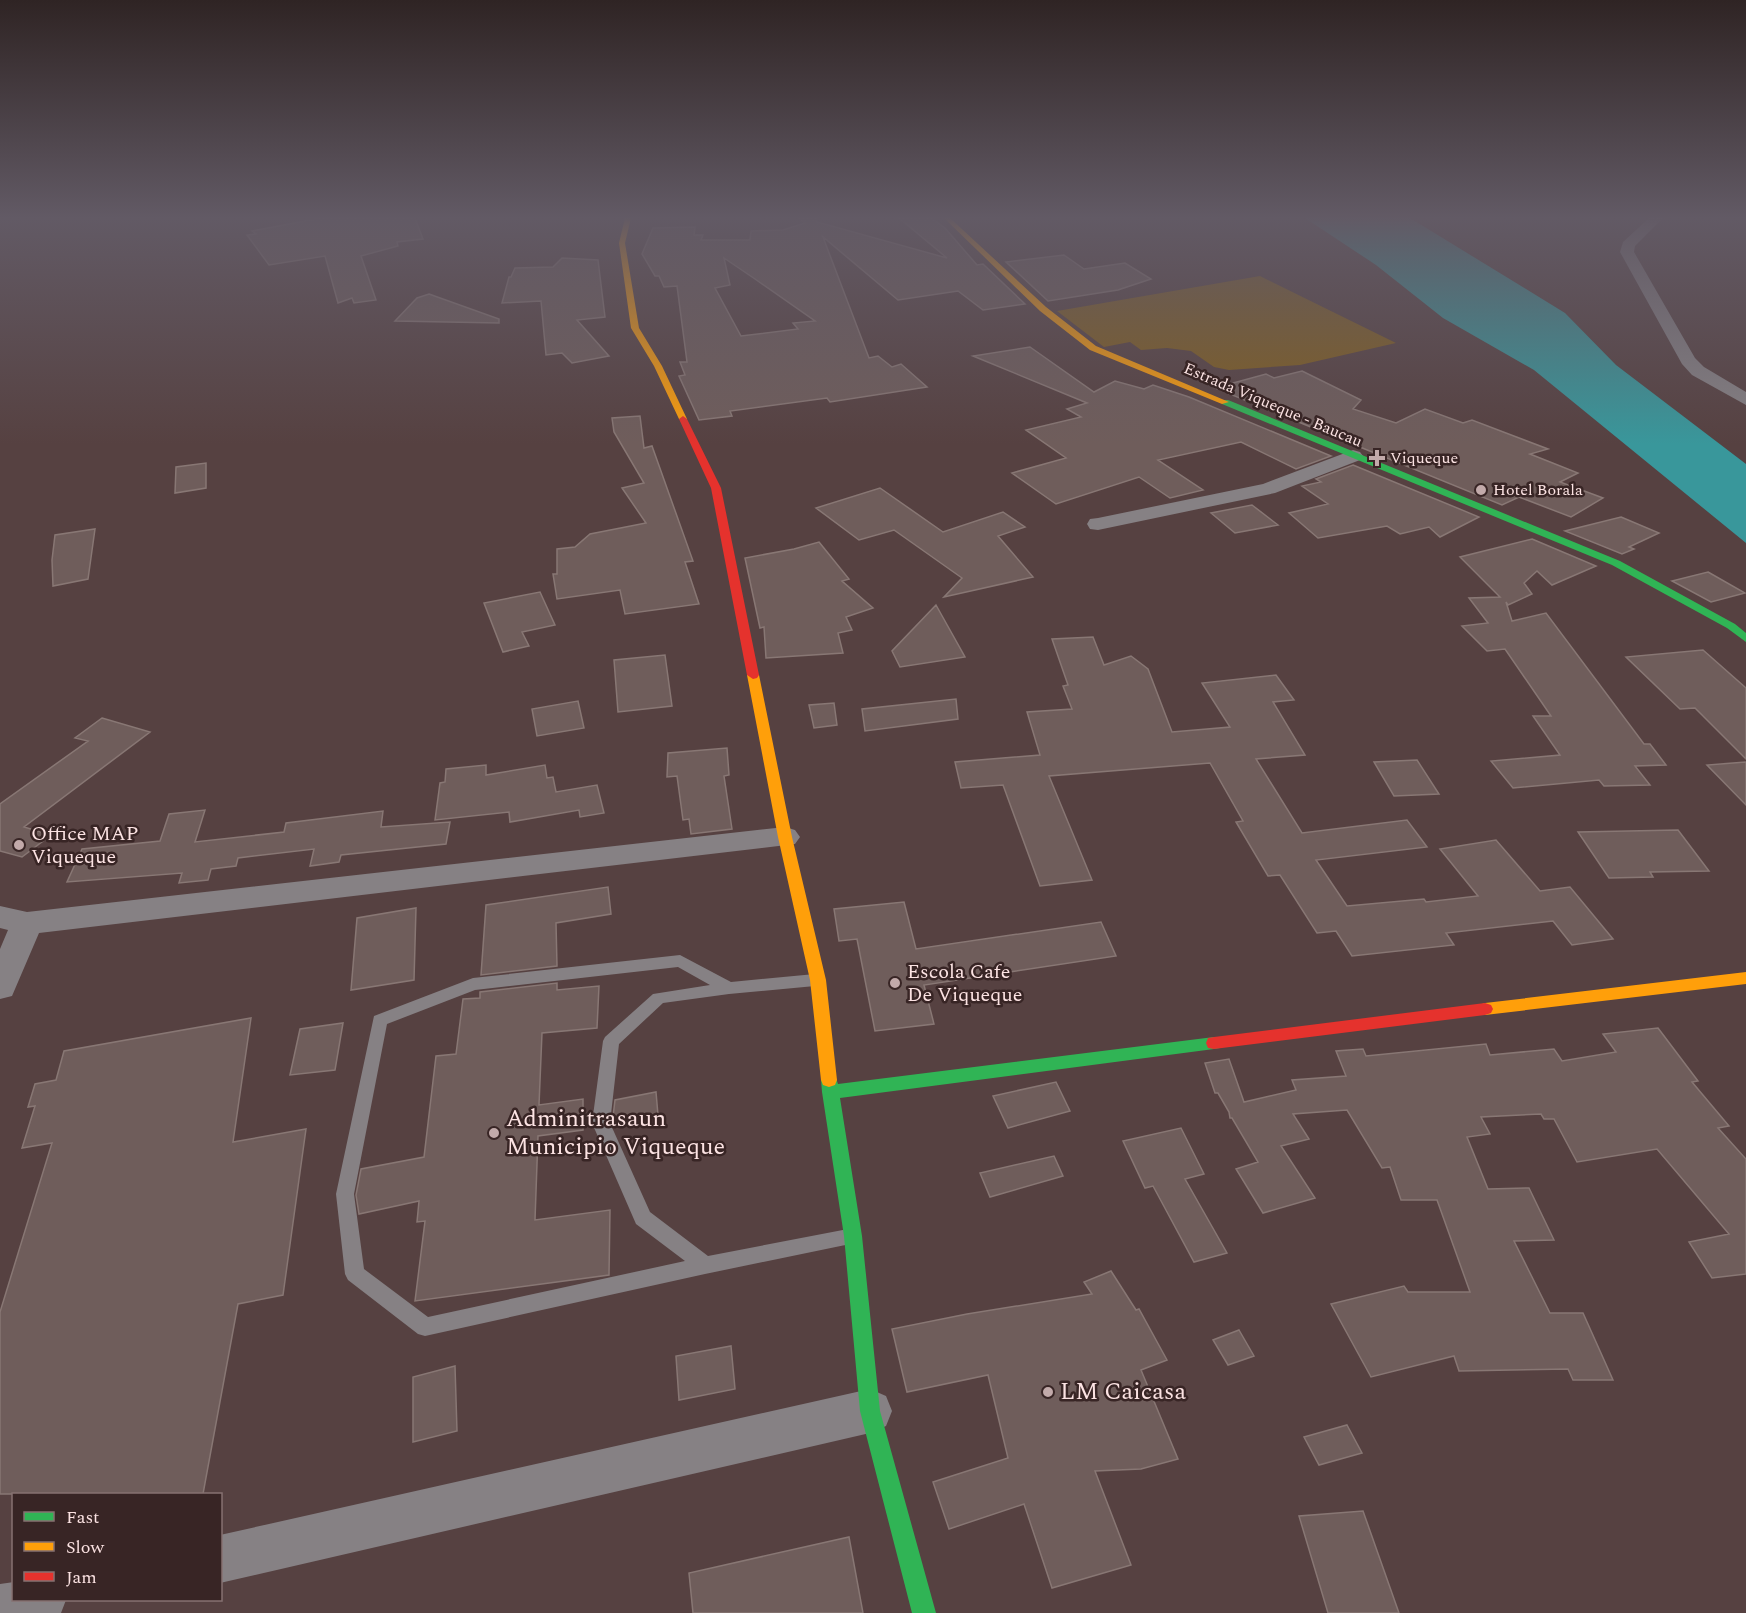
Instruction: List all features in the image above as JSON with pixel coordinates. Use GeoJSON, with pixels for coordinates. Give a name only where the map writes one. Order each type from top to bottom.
{"type":"FeatureCollection","features":[{"type":"Feature","properties":{"kind":"street"},"geometry":{"type":"LineString","coordinates":[[630,293],[635,328],[658,366],[716,488],[785,837],[818,980],[830,1092],[853,1236],[870,1411],[924,1613]]}},
{"type":"Feature","properties":{"kind":"street","name":"Estrada Viqueque - Baucau"},"geometry":{"type":"LineString","coordinates":[[1026,293],[1093,348],[1616,563],[1731,626],[1746,639]]}},
{"type":"Feature","properties":{"kind":"street"},"geometry":{"type":"LineString","coordinates":[[1650,293],[1688,360],[1698,372],[1746,400]]}},
{"type":"Feature","properties":{"kind":"street"},"geometry":{"type":"LineString","coordinates":[[1098,524],[1268,489],[1353,456]]}},
{"type":"Feature","properties":{"kind":"street"},"geometry":{"type":"LineString","coordinates":[[0,987],[13,920],[785,837]]}},
{"type":"Feature","properties":{"kind":"street"},"geometry":{"type":"LineString","coordinates":[[830,1092],[1707,981],[1746,978]]}},
{"type":"Feature","properties":{"kind":"street"},"geometry":{"type":"LineString","coordinates":[[222,1559],[870,1411]]}},
{"type":"Feature","properties":{"kind":"street"},"geometry":{"type":"LineString","coordinates":[[0,1609],[34,1601]]}},
{"type":"Feature","properties":{"kind":"lane"},"geometry":{"type":"LineString","coordinates":[[729,988],[680,961],[473,984],[380,1020],[345,1194],[355,1274],[425,1327],[705,1265],[853,1236]]}},
{"type":"Feature","properties":{"kind":"lane"},"geometry":{"type":"LineString","coordinates":[[705,1265],[643,1218],[600,1124],[610,1041],[659,998],[729,988],[818,980]]}},
{"type":"Feature","properties":{"kind":"shaded area"},"geometry":{"type":"Polygon","coordinates":[[[1160,293],[1295,293],[1396,343],[1300,365],[1229,370],[1214,367],[1191,351],[1167,348],[1141,350],[1130,342],[1104,347],[1057,311],[1160,293]]]}},
{"type":"Feature","properties":{"kind":"water"},"geometry":{"type":"Polygon","coordinates":[[[1412,293],[1533,293],[1565,313],[1616,365],[1746,464],[1746,543],[1534,370],[1443,318],[1412,293]]]}},
{"type":"Feature","properties":{"kind":"building"},"geometry":{"type":"Polygon","coordinates":[[[335,293],[374,293],[376,300],[354,303],[352,298],[338,303],[335,293]]]}},
{"type":"Feature","properties":{"kind":"building"},"geometry":{"type":"Polygon","coordinates":[[[505,293],[602,293],[605,317],[577,320],[609,356],[572,363],[562,353],[546,355],[541,301],[502,303],[505,293]]]}},
{"type":"Feature","properties":{"kind":"building"},"geometry":{"type":"Polygon","coordinates":[[[678,293],[718,293],[741,336],[798,329],[793,323],[815,321],[775,293],[844,293],[869,358],[878,356],[892,367],[901,364],[927,387],[830,402],[827,398],[730,411],[732,416],[699,420],[679,376],[685,375],[680,362],[687,362],[678,293]]]}},
{"type":"Feature","properties":{"kind":"building"},"geometry":{"type":"Polygon","coordinates":[[[890,293],[943,293],[898,300],[890,293]]]}},
{"type":"Feature","properties":{"kind":"building"},"geometry":{"type":"Polygon","coordinates":[[[961,293],[1014,293],[1025,304],[983,310],[961,293]]]}},
{"type":"Feature","properties":{"kind":"building"},"geometry":{"type":"Polygon","coordinates":[[[1040,293],[1097,293],[1048,301],[1040,293]]]}},
{"type":"Feature","properties":{"kind":"building"},"geometry":{"type":"Polygon","coordinates":[[[429,294],[499,319],[499,323],[395,321],[417,298],[429,294]]]}},
{"type":"Feature","properties":{"kind":"building"},"geometry":{"type":"Polygon","coordinates":[[[1030,347],[1094,392],[1115,381],[1144,389],[1153,385],[1189,397],[1331,456],[1296,469],[1241,442],[1158,460],[1203,490],[1170,498],[1139,477],[1056,504],[1012,473],[1066,458],[1026,430],[1081,417],[1067,409],[1087,403],[973,356],[1030,347]]]}},
{"type":"Feature","properties":{"kind":"building"},"geometry":{"type":"Polygon","coordinates":[[[1302,371],[1361,400],[1353,409],[1396,423],[1425,409],[1463,423],[1472,420],[1548,449],[1530,454],[1578,473],[1560,482],[1603,498],[1571,517],[1519,497],[1502,505],[1215,388],[1266,374],[1274,378],[1302,371]]]}},
{"type":"Feature","properties":{"kind":"building"},"geometry":{"type":"Polygon","coordinates":[[[640,416],[644,448],[652,446],[693,561],[685,562],[699,604],[625,614],[620,590],[557,599],[553,574],[557,574],[557,549],[575,547],[590,534],[646,523],[622,488],[644,483],[614,432],[612,418],[640,416]]]}},
{"type":"Feature","properties":{"kind":"building"},"geometry":{"type":"Polygon","coordinates":[[[206,463],[206,488],[175,493],[176,467],[206,463]]]}},
{"type":"Feature","properties":{"kind":"building"},"geometry":{"type":"Polygon","coordinates":[[[1353,465],[1479,517],[1440,537],[1429,527],[1400,534],[1387,526],[1318,538],[1289,513],[1328,504],[1302,486],[1321,482],[1316,479],[1353,465]]]}},
{"type":"Feature","properties":{"kind":"building"},"geometry":{"type":"Polygon","coordinates":[[[880,488],[943,532],[1003,512],[1025,527],[998,536],[1033,577],[944,597],[962,578],[894,530],[859,540],[816,508],[880,488]]]}},
{"type":"Feature","properties":{"kind":"building"},"geometry":{"type":"Polygon","coordinates":[[[1252,505],[1278,525],[1235,533],[1211,513],[1252,505]]]}},
{"type":"Feature","properties":{"kind":"building"},"geometry":{"type":"Polygon","coordinates":[[[1621,517],[1659,533],[1629,547],[1634,549],[1622,554],[1565,531],[1621,517]]]}},
{"type":"Feature","properties":{"kind":"building"},"geometry":{"type":"Polygon","coordinates":[[[95,529],[88,579],[53,586],[52,560],[55,535],[95,529]]]}},
{"type":"Feature","properties":{"kind":"building"},"geometry":{"type":"Polygon","coordinates":[[[1532,539],[1596,566],[1552,585],[1537,571],[1524,583],[1532,594],[1508,605],[1506,602],[1512,621],[1546,613],[1644,744],[1650,744],[1666,765],[1635,766],[1650,785],[1604,786],[1599,780],[1513,788],[1491,761],[1560,755],[1533,716],[1551,716],[1505,649],[1487,651],[1462,626],[1488,623],[1469,598],[1500,597],[1460,557],[1532,539]]]}},
{"type":"Feature","properties":{"kind":"building"},"geometry":{"type":"Polygon","coordinates":[[[819,542],[849,579],[842,581],[873,608],[846,617],[852,630],[838,633],[843,653],[766,658],[764,627],[760,628],[745,558],[819,542]]]}},
{"type":"Feature","properties":{"kind":"building"},"geometry":{"type":"Polygon","coordinates":[[[1708,572],[1745,593],[1711,602],[1672,581],[1708,572]]]}},
{"type":"Feature","properties":{"kind":"building"},"geometry":{"type":"Polygon","coordinates":[[[540,592],[555,625],[522,632],[529,646],[503,652],[484,603],[540,592]]]}},
{"type":"Feature","properties":{"kind":"building"},"geometry":{"type":"Polygon","coordinates":[[[936,605],[965,657],[900,667],[892,651],[936,605]]]}},
{"type":"Feature","properties":{"kind":"building"},"geometry":{"type":"Polygon","coordinates":[[[1093,637],[1104,665],[1131,656],[1148,669],[1172,732],[1230,727],[1202,683],[1276,675],[1294,700],[1273,702],[1305,755],[1256,759],[1302,833],[1407,820],[1427,847],[1316,860],[1347,906],[1424,899],[1426,902],[1478,896],[1440,849],[1496,840],[1540,891],[1570,887],[1613,939],[1572,945],[1553,921],[1446,933],[1454,945],[1352,956],[1336,931],[1317,933],[1280,875],[1268,876],[1236,822],[1243,821],[1210,763],[1049,776],[1092,880],[1040,886],[1003,785],[961,788],[955,762],[1040,755],[1027,712],[1072,709],[1063,686],[1068,685],[1052,639],[1093,637]]]}},
{"type":"Feature","properties":{"kind":"building"},"geometry":{"type":"Polygon","coordinates":[[[1703,650],[1746,688],[1746,759],[1695,708],[1680,709],[1626,657],[1703,650]]]}},
{"type":"Feature","properties":{"kind":"building"},"geometry":{"type":"Polygon","coordinates":[[[665,655],[672,706],[618,712],[614,660],[665,655]]]}},
{"type":"Feature","properties":{"kind":"building"},"geometry":{"type":"Polygon","coordinates":[[[956,699],[958,719],[865,731],[862,709],[956,699]]]}},
{"type":"Feature","properties":{"kind":"building"},"geometry":{"type":"Polygon","coordinates":[[[578,701],[584,728],[537,736],[532,709],[578,701]]]}},
{"type":"Feature","properties":{"kind":"building"},"geometry":{"type":"Polygon","coordinates":[[[834,703],[837,725],[814,728],[809,705],[834,703]]]}},
{"type":"Feature","properties":{"kind":"building"},"geometry":{"type":"Polygon","coordinates":[[[102,718],[150,732],[24,827],[51,835],[22,857],[0,851],[0,804],[88,741],[75,738],[102,718]]]}},
{"type":"Feature","properties":{"kind":"building"},"geometry":{"type":"Polygon","coordinates":[[[727,748],[729,775],[724,776],[732,829],[691,834],[689,819],[683,820],[677,776],[667,777],[668,753],[727,748]]]}},
{"type":"Feature","properties":{"kind":"building"},"geometry":{"type":"Polygon","coordinates":[[[1417,760],[1439,794],[1394,796],[1374,762],[1417,760]]]}},
{"type":"Feature","properties":{"kind":"building"},"geometry":{"type":"Polygon","coordinates":[[[1746,762],[1746,805],[1707,765],[1746,762]]]}},
{"type":"Feature","properties":{"kind":"building"},"geometry":{"type":"Polygon","coordinates":[[[486,765],[486,775],[545,765],[547,778],[553,777],[556,792],[597,785],[604,813],[580,817],[579,810],[510,822],[509,812],[435,820],[440,783],[445,782],[446,769],[486,765]]]}},
{"type":"Feature","properties":{"kind":"building"},"geometry":{"type":"Polygon","coordinates":[[[205,810],[195,842],[284,832],[286,823],[383,811],[381,827],[450,822],[446,844],[341,855],[339,862],[310,866],[314,849],[238,858],[236,866],[211,869],[208,880],[179,883],[182,873],[67,882],[82,849],[160,841],[169,814],[205,810]]]}},
{"type":"Feature","properties":{"kind":"building"},"geometry":{"type":"Polygon","coordinates":[[[1678,830],[1709,871],[1650,872],[1653,877],[1609,878],[1578,832],[1678,830]]]}},
{"type":"Feature","properties":{"kind":"building"},"geometry":{"type":"Polygon","coordinates":[[[608,887],[611,914],[556,923],[557,966],[481,975],[486,905],[608,887]]]}},
{"type":"Feature","properties":{"kind":"building"},"geometry":{"type":"Polygon","coordinates":[[[904,902],[916,949],[1101,922],[1116,956],[924,985],[934,1024],[875,1031],[857,939],[839,941],[834,909],[904,902]]]}},
{"type":"Feature","properties":{"kind":"building"},"geometry":{"type":"Polygon","coordinates":[[[416,908],[414,980],[351,990],[357,918],[416,908]]]}},
{"type":"Feature","properties":{"kind":"building"},"geometry":{"type":"Polygon","coordinates":[[[557,983],[557,990],[599,986],[597,1028],[542,1033],[539,1105],[583,1099],[583,1130],[538,1136],[535,1220],[610,1210],[609,1275],[415,1301],[425,1221],[417,1222],[419,1201],[359,1214],[356,1195],[361,1169],[424,1157],[436,1056],[456,1054],[463,999],[480,998],[480,992],[557,983]]]}},
{"type":"Feature","properties":{"kind":"building"},"geometry":{"type":"Polygon","coordinates":[[[251,1018],[233,1142],[306,1129],[283,1295],[238,1304],[203,1493],[0,1494],[0,1312],[52,1143],[22,1148],[35,1106],[28,1107],[35,1084],[56,1080],[64,1051],[251,1018]]]}},
{"type":"Feature","properties":{"kind":"building"},"geometry":{"type":"Polygon","coordinates":[[[343,1023],[335,1070],[290,1075],[300,1029],[343,1023]]]}},
{"type":"Feature","properties":{"kind":"building"},"geometry":{"type":"Polygon","coordinates":[[[1658,1028],[1698,1081],[1692,1082],[1729,1126],[1718,1128],[1746,1159],[1746,1274],[1712,1278],[1689,1242],[1729,1234],[1657,1149],[1577,1162],[1554,1119],[1544,1119],[1541,1114],[1481,1117],[1490,1134],[1467,1137],[1488,1189],[1529,1188],[1554,1240],[1514,1241],[1550,1313],[1583,1313],[1613,1380],[1573,1380],[1568,1369],[1459,1371],[1454,1356],[1371,1377],[1331,1304],[1404,1286],[1408,1292],[1470,1292],[1437,1200],[1401,1200],[1390,1167],[1382,1168],[1347,1110],[1293,1114],[1309,1139],[1281,1146],[1315,1198],[1263,1213],[1236,1169],[1258,1162],[1230,1118],[1218,1093],[1215,1093],[1205,1063],[1229,1059],[1244,1102],[1296,1090],[1292,1080],[1346,1076],[1336,1051],[1363,1049],[1366,1056],[1486,1044],[1490,1055],[1554,1049],[1562,1061],[1616,1052],[1603,1034],[1658,1028]]]}},
{"type":"Feature","properties":{"kind":"building"},"geometry":{"type":"Polygon","coordinates":[[[1056,1082],[1070,1111],[1008,1128],[993,1096],[1056,1082]]]}},
{"type":"Feature","properties":{"kind":"building"},"geometry":{"type":"Polygon","coordinates":[[[656,1092],[658,1115],[613,1117],[615,1100],[656,1092]]]}},
{"type":"Feature","properties":{"kind":"building"},"geometry":{"type":"Polygon","coordinates":[[[1181,1128],[1204,1174],[1185,1179],[1227,1253],[1194,1262],[1153,1186],[1145,1188],[1123,1141],[1181,1128]]]}},
{"type":"Feature","properties":{"kind":"building"},"geometry":{"type":"Polygon","coordinates":[[[1054,1156],[1063,1176],[990,1197],[980,1173],[1054,1156]]]}},
{"type":"Feature","properties":{"kind":"building"},"geometry":{"type":"Polygon","coordinates":[[[1111,1271],[1136,1310],[1139,1309],[1167,1360],[1141,1370],[1178,1459],[1141,1469],[1095,1471],[1131,1565],[1052,1588],[1024,1504],[949,1529],[933,1482],[1008,1458],[988,1375],[907,1392],[892,1329],[967,1314],[1092,1294],[1084,1282],[1111,1271]]]}},
{"type":"Feature","properties":{"kind":"building"},"geometry":{"type":"Polygon","coordinates":[[[1239,1330],[1254,1356],[1228,1365],[1213,1340],[1239,1330]]]}},
{"type":"Feature","properties":{"kind":"building"},"geometry":{"type":"Polygon","coordinates":[[[731,1346],[735,1389],[679,1400],[676,1356],[731,1346]]]}},
{"type":"Feature","properties":{"kind":"building"},"geometry":{"type":"Polygon","coordinates":[[[455,1366],[457,1431],[413,1442],[413,1377],[455,1366]]]}},
{"type":"Feature","properties":{"kind":"building"},"geometry":{"type":"Polygon","coordinates":[[[1347,1425],[1362,1453],[1319,1465],[1304,1437],[1347,1425]]]}},
{"type":"Feature","properties":{"kind":"building"},"geometry":{"type":"Polygon","coordinates":[[[1363,1511],[1399,1613],[1328,1613],[1299,1516],[1363,1511]]]}},
{"type":"Feature","properties":{"kind":"building"},"geometry":{"type":"Polygon","coordinates":[[[849,1537],[863,1613],[693,1613],[689,1573],[849,1537]]]}},
{"type":"Feature","properties":{"kind":"traffic: fast"},"geometry":{"type":"LineString","coordinates":[[1225,402],[1616,563],[1731,626],[1746,639]]}},
{"type":"Feature","properties":{"kind":"traffic: fast"},"geometry":{"type":"LineString","coordinates":[[830,1092],[1214,1043]]}},
{"type":"Feature","properties":{"kind":"traffic: fast"},"geometry":{"type":"LineString","coordinates":[[829,1080],[853,1236],[870,1411],[924,1613]]}},
{"type":"Feature","properties":{"kind":"traffic: slow"},"geometry":{"type":"LineString","coordinates":[[630,293],[635,328],[658,366],[683,419]]}},
{"type":"Feature","properties":{"kind":"traffic: slow"},"geometry":{"type":"LineString","coordinates":[[1026,293],[1093,348],[1225,402]]}},
{"type":"Feature","properties":{"kind":"traffic: slow"},"geometry":{"type":"LineString","coordinates":[[753,675],[785,837],[818,980],[829,1080]]}},
{"type":"Feature","properties":{"kind":"traffic: slow"},"geometry":{"type":"LineString","coordinates":[[1485,1009],[1746,978]]}},
{"type":"Feature","properties":{"kind":"traffic: jam"},"geometry":{"type":"LineString","coordinates":[[683,419],[716,488],[753,675]]}},
{"type":"Feature","properties":{"kind":"traffic: jam"},"geometry":{"type":"LineString","coordinates":[[1214,1043],[1485,1009]]}},
{"type":"Feature","properties":{"kind":"place","name":"Viqueque"},"geometry":{"type":"Point","coordinates":[1377,458]}},
{"type":"Feature","properties":{"kind":"place","name":"Hotel Borala"},"geometry":{"type":"Point","coordinates":[1481,490]}},
{"type":"Feature","properties":{"kind":"place","name":"Office MAP Viqueque"},"geometry":{"type":"Point","coordinates":[19,845]}},
{"type":"Feature","properties":{"kind":"place","name":"Escola Cafe De Viqueque"},"geometry":{"type":"Point","coordinates":[895,983]}},
{"type":"Feature","properties":{"kind":"place","name":"Adminitrasaun Municipio Viqueque"},"geometry":{"type":"Point","coordinates":[494,1133]}},
{"type":"Feature","properties":{"kind":"place","name":"LM Caicasa"},"geometry":{"type":"Point","coordinates":[1048,1392]}}]}
